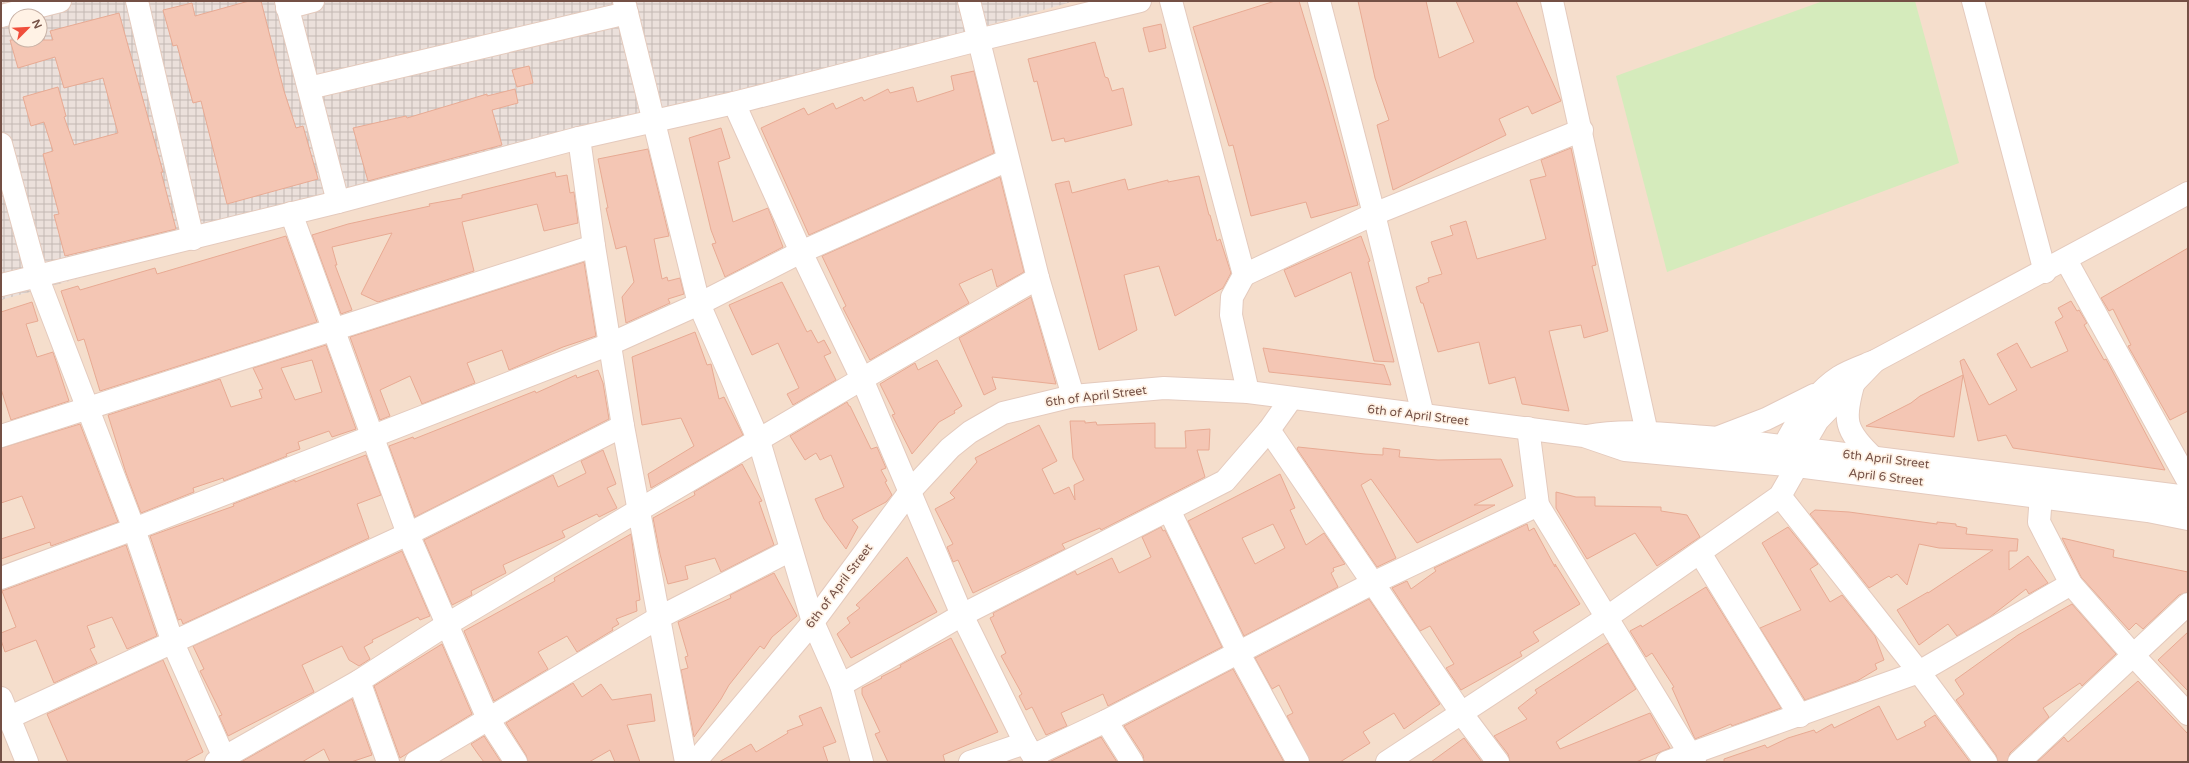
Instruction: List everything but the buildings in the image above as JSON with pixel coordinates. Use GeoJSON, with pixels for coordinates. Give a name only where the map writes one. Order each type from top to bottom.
{"type":"FeatureCollection","features":[{"type":"Feature","properties":{"kind":"street"},"geometry":{"type":"LineString","coordinates":[[1,16],[60,1]]}},
{"type":"Feature","properties":{"kind":"street"},"geometry":{"type":"LineString","coordinates":[[137,1],[193,238]]}},
{"type":"Feature","properties":{"kind":"street"},"geometry":{"type":"LineString","coordinates":[[313,1],[287,4],[338,202]]}},
{"type":"Feature","properties":{"kind":"street"},"geometry":{"type":"LineString","coordinates":[[969,1],[1038,278],[1073,396]]}},
{"type":"Feature","properties":{"kind":"street"},"geometry":{"type":"LineString","coordinates":[[1,285],[338,202],[579,138],[653,120],[734,103],[978,40],[1140,1]]}},
{"type":"Feature","properties":{"kind":"street"},"geometry":{"type":"LineString","coordinates":[[1171,1],[1244,275]]}},
{"type":"Feature","properties":{"kind":"street"},"geometry":{"type":"LineString","coordinates":[[1319,1],[1374,214],[1423,415]]}},
{"type":"Feature","properties":{"kind":"street"},"geometry":{"type":"LineString","coordinates":[[1552,1],[1582,130],[1647,432]]}},
{"type":"Feature","properties":{"kind":"street"},"geometry":{"type":"LineString","coordinates":[[1973,1],[2045,272]]}},
{"type":"Feature","properties":{"kind":"street"},"geometry":{"type":"LineString","coordinates":[[309,88],[626,7],[698,304],[759,442],[813,622],[841,685],[862,762]]}},
{"type":"Feature","properties":{"kind":"street"},"geometry":{"type":"LineString","coordinates":[[734,103],[800,252],[862,379],[911,490],[962,615],[1032,753]]}},
{"type":"Feature","properties":{"kind":"street"},"geometry":{"type":"LineString","coordinates":[[1248,392],[1231,314],[1232,297],[1244,275],[1374,214],[1582,130]]}},
{"type":"Feature","properties":{"kind":"street"},"geometry":{"type":"LineString","coordinates":[[579,138],[594,246],[623,426],[686,762]]}},
{"type":"Feature","properties":{"kind":"street"},"geometry":{"type":"LineString","coordinates":[[1,144],[37,276],[134,529],[173,643],[222,760],[359,681],[446,625],[639,510],[759,442],[862,379],[1038,278]]}},
{"type":"Feature","properties":{"kind":"street"},"geometry":{"type":"LineString","coordinates":[[1,578],[372,438],[610,344],[698,304],[800,252],[1008,160]]}},
{"type":"Feature","properties":{"kind":"street"},"geometry":{"type":"LineString","coordinates":[[1717,438],[1772,416],[1822,391],[1847,372],[1876,361],[2045,272],[2188,194]]}},
{"type":"Feature","properties":{"kind":"street"},"geometry":{"type":"LineString","coordinates":[[291,213],[408,534],[446,625],[488,719],[516,762]]}},
{"type":"Feature","properties":{"kind":"street"},"geometry":{"type":"LineString","coordinates":[[1,436],[594,246]]}},
{"type":"Feature","properties":{"kind":"street"},"geometry":{"type":"LineString","coordinates":[[2066,260],[2188,481]]}},
{"type":"Feature","properties":{"kind":"street"},"geometry":{"type":"LineString","coordinates":[[1789,457],[1818,420],[1876,361]]}},
{"type":"Feature","properties":{"kind":"street"},"geometry":{"type":"LineString","coordinates":[[1855,381],[1847,408],[1848,427],[1858,443],[1874,458]]}},
{"type":"Feature","properties":{"kind":"street","name":"6th of April Street"},"geometry":{"type":"LineString","coordinates":[[695,762],[813,622],[911,490],[950,448],[988,420],[1003,413],[1038,403],[1073,396],[1164,388],[1248,392],[1291,399],[1584,436]]}},
{"type":"Feature","properties":{"kind":"street"},"geometry":{"type":"LineString","coordinates":[[1387,762],[1606,618],[1780,496],[1798,421],[1822,391]]}},
{"type":"Feature","properties":{"kind":"street"},"geometry":{"type":"LineString","coordinates":[[841,685],[962,615],[1225,481],[1269,430],[1291,399]]}},
{"type":"Feature","properties":{"kind":"street"},"geometry":{"type":"LineString","coordinates":[[26,762],[5,708],[173,643],[408,534],[623,426]]}},
{"type":"Feature","properties":{"kind":"street"},"geometry":{"type":"LineString","coordinates":[[1528,428],[1538,505],[1692,758]]}},
{"type":"Feature","properties":{"kind":"street"},"geometry":{"type":"LineString","coordinates":[[1269,430],[1462,714],[1498,762]]}},
{"type":"Feature","properties":{"kind":"street","name":"6th April Street"},"geometry":{"type":"LineString","coordinates":[[1584,436],[1607,432],[1647,432],[1717,438],[1789,457],[1874,458],[2041,487],[2145,490],[2188,497]]}},
{"type":"Feature","properties":{"kind":"street","name":"April 6 Street"},"geometry":{"type":"LineString","coordinates":[[1584,436],[1625,450],[1789,457],[2041,487],[2188,519]]}},
{"type":"Feature","properties":{"kind":"street"},"geometry":{"type":"LineString","coordinates":[[2041,487],[2039,522],[2071,584],[2134,656],[2188,714]]}},
{"type":"Feature","properties":{"kind":"street"},"geometry":{"type":"LineString","coordinates":[[1780,496],[1919,672],[1986,762]]}},
{"type":"Feature","properties":{"kind":"street"},"geometry":{"type":"LineString","coordinates":[[970,762],[1032,753],[1106,721],[1373,583],[1538,505]]}},
{"type":"Feature","properties":{"kind":"street"},"geometry":{"type":"LineString","coordinates":[[1168,510],[1238,652],[1298,762]]}},
{"type":"Feature","properties":{"kind":"street"},"geometry":{"type":"LineString","coordinates":[[416,762],[660,617],[792,550]]}},
{"type":"Feature","properties":{"kind":"street"},"geometry":{"type":"LineString","coordinates":[[1700,553],[1800,716]]}},
{"type":"Feature","properties":{"kind":"street"},"geometry":{"type":"LineString","coordinates":[[1667,762],[1692,758],[1919,672],[2071,584]]}},
{"type":"Feature","properties":{"kind":"street"},"geometry":{"type":"LineString","coordinates":[[2019,762],[2188,604]]}},
{"type":"Feature","properties":{"kind":"street"},"geometry":{"type":"LineString","coordinates":[[359,681],[388,762]]}},
{"type":"Feature","properties":{"kind":"street"},"geometry":{"type":"LineString","coordinates":[[1106,721],[1132,762]]}},
{"type":"Feature","properties":{"kind":"shaded area"},"geometry":{"type":"Polygon","coordinates":[[[1,1],[2188,1],[2188,762],[1,762],[1,1]]]}},
{"type":"Feature","properties":{"kind":"shaded area"},"geometry":{"type":"Polygon","coordinates":[[[1,1],[1075,1],[1,300],[1,1]]]}},
{"type":"Feature","properties":{"kind":"green space"},"geometry":{"type":"Polygon","coordinates":[[[1823,1],[1915,1],[1959,163],[1667,272],[1616,76],[1823,1]]]}}]}
